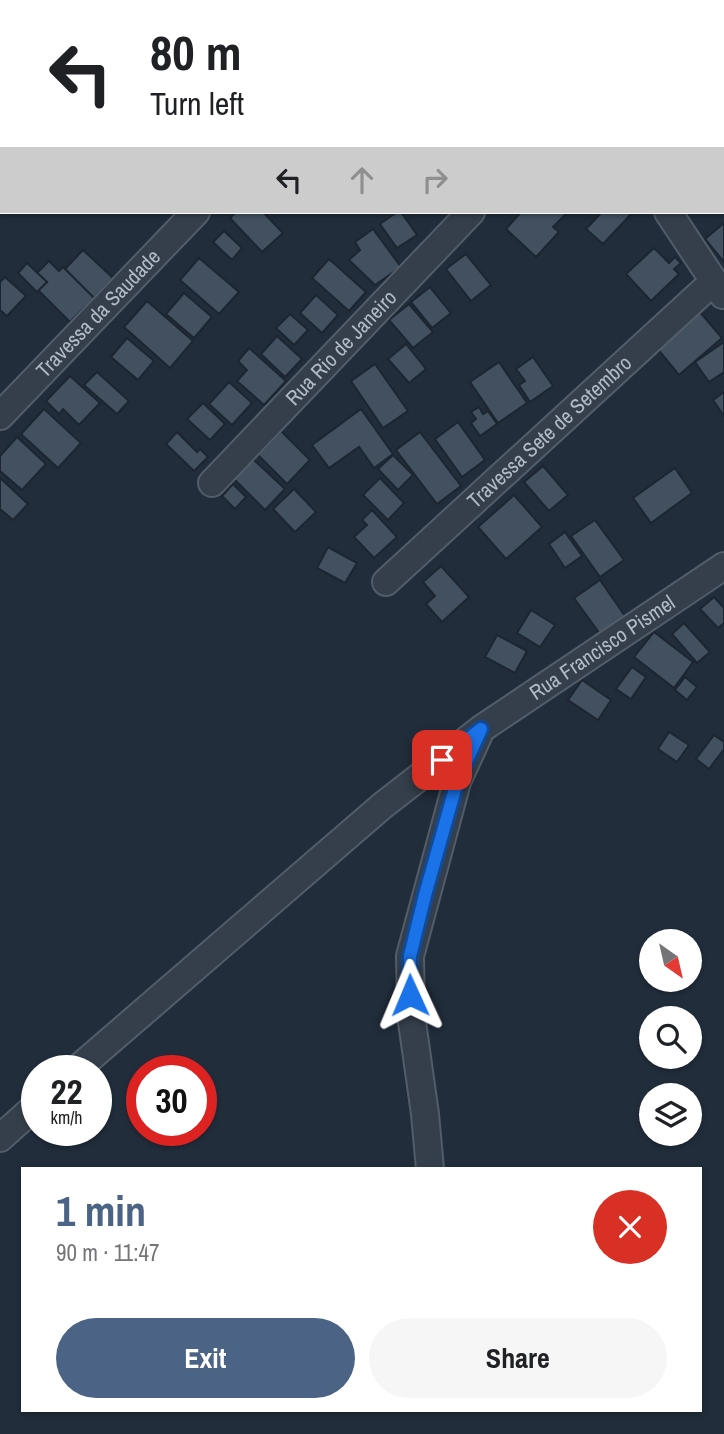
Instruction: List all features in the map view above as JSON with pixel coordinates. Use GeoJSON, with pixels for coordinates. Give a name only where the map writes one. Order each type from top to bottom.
{"type":"FeatureCollection","features":[{"type":"Feature","properties":{"kind":"street","name":"Travessa da Saudade"},"geometry":{"type":"LineString","coordinates":[[5,402],[194,214]]}},
{"type":"Feature","properties":{"kind":"street","name":"Rua Rio de Janeiro"},"geometry":{"type":"LineString","coordinates":[[212,483],[469,214]]}},
{"type":"Feature","properties":{"kind":"street"},"geometry":{"type":"LineString","coordinates":[[669,214],[719,288]]}},
{"type":"Feature","properties":{"kind":"street","name":"Travessa Sete de Setembro"},"geometry":{"type":"LineString","coordinates":[[386,582],[719,288]]}},
{"type":"Feature","properties":{"kind":"street","name":"Rua Francisco Pismel"},"geometry":{"type":"LineString","coordinates":[[93,1055],[382,806],[481,729],[724,566]]}},
{"type":"Feature","properties":{"kind":"street"},"geometry":{"type":"LineString","coordinates":[[430,1167],[411,1015],[410,956],[457,782],[481,729]]}},
{"type":"Feature","properties":{"kind":"street"},"geometry":{"type":"LineString","coordinates":[[0,1138],[21,1119]]}},
{"type":"Feature","properties":{"kind":"building"},"geometry":{"type":"Polygon","coordinates":[[[234,214],[265,214],[283,233],[262,252],[230,218],[234,214]]]}},
{"type":"Feature","properties":{"kind":"building"},"geometry":{"type":"Polygon","coordinates":[[[394,214],[402,214],[417,235],[397,248],[380,224],[394,214]]]}},
{"type":"Feature","properties":{"kind":"building"},"geometry":{"type":"Polygon","coordinates":[[[519,214],[566,214],[553,227],[559,232],[536,257],[506,229],[519,214]]]}},
{"type":"Feature","properties":{"kind":"building"},"geometry":{"type":"Polygon","coordinates":[[[600,214],[631,214],[603,244],[586,229],[600,214]]]}},
{"type":"Feature","properties":{"kind":"building"},"geometry":{"type":"Polygon","coordinates":[[[724,223],[724,262],[705,239],[724,223]]]}},
{"type":"Feature","properties":{"kind":"building"},"geometry":{"type":"Polygon","coordinates":[[[373,229],[401,267],[375,285],[349,260],[360,250],[355,242],[373,229]]]}},
{"type":"Feature","properties":{"kind":"building"},"geometry":{"type":"Polygon","coordinates":[[[224,231],[242,248],[232,260],[213,242],[224,231]]]}},
{"type":"Feature","properties":{"kind":"building"},"geometry":{"type":"Polygon","coordinates":[[[654,248],[669,263],[675,257],[681,263],[674,269],[679,274],[651,301],[626,274],[654,248]]]}},
{"type":"Feature","properties":{"kind":"building"},"geometry":{"type":"Polygon","coordinates":[[[83,250],[113,278],[94,298],[65,269],[83,250]]]}},
{"type":"Feature","properties":{"kind":"building"},"geometry":{"type":"Polygon","coordinates":[[[466,254],[491,285],[471,301],[446,269],[466,254]]]}},
{"type":"Feature","properties":{"kind":"building"},"geometry":{"type":"Polygon","coordinates":[[[199,258],[239,292],[219,314],[180,280],[199,258]]]}},
{"type":"Feature","properties":{"kind":"building"},"geometry":{"type":"Polygon","coordinates":[[[329,259],[366,292],[349,311],[312,278],[329,259]]]}},
{"type":"Feature","properties":{"kind":"building"},"geometry":{"type":"Polygon","coordinates":[[[49,261],[59,271],[63,267],[94,298],[70,322],[38,290],[47,282],[37,273],[49,261]]]}},
{"type":"Feature","properties":{"kind":"building"},"geometry":{"type":"Polygon","coordinates":[[[27,263],[47,282],[37,292],[18,273],[27,263]]]}},
{"type":"Feature","properties":{"kind":"building"},"geometry":{"type":"Polygon","coordinates":[[[5,277],[26,296],[7,316],[0,310],[0,282],[5,277]]]}},
{"type":"Feature","properties":{"kind":"building"},"geometry":{"type":"Polygon","coordinates":[[[430,287],[451,313],[432,328],[411,302],[430,287]]]}},
{"type":"Feature","properties":{"kind":"building"},"geometry":{"type":"Polygon","coordinates":[[[184,293],[212,317],[194,338],[166,314],[184,293]]]}},
{"type":"Feature","properties":{"kind":"building"},"geometry":{"type":"Polygon","coordinates":[[[316,295],[338,315],[322,333],[300,313],[316,295]]]}},
{"type":"Feature","properties":{"kind":"building"},"geometry":{"type":"Polygon","coordinates":[[[147,301],[193,341],[170,368],[124,327],[147,301]]]}},
{"type":"Feature","properties":{"kind":"building"},"geometry":{"type":"Polygon","coordinates":[[[409,304],[433,332],[413,348],[389,320],[409,304]]]}},
{"type":"Feature","properties":{"kind":"building"},"geometry":{"type":"Polygon","coordinates":[[[699,311],[722,338],[679,375],[656,347],[699,311]]]}},
{"type":"Feature","properties":{"kind":"building"},"geometry":{"type":"Polygon","coordinates":[[[290,314],[308,330],[294,345],[276,328],[290,314]]]}},
{"type":"Feature","properties":{"kind":"building"},"geometry":{"type":"Polygon","coordinates":[[[277,336],[302,359],[285,377],[261,354],[277,336]]]}},
{"type":"Feature","properties":{"kind":"building"},"geometry":{"type":"Polygon","coordinates":[[[127,338],[154,361],[138,380],[111,357],[127,338]]]}},
{"type":"Feature","properties":{"kind":"building"},"geometry":{"type":"Polygon","coordinates":[[[724,342],[724,372],[709,382],[695,362],[724,342]]]}},
{"type":"Feature","properties":{"kind":"building"},"geometry":{"type":"Polygon","coordinates":[[[406,344],[426,369],[409,383],[388,359],[406,344]]]}},
{"type":"Feature","properties":{"kind":"building"},"geometry":{"type":"Polygon","coordinates":[[[249,348],[286,381],[264,405],[237,381],[247,370],[238,361],[249,348]]]}},
{"type":"Feature","properties":{"kind":"building"},"geometry":{"type":"Polygon","coordinates":[[[533,357],[553,386],[530,402],[519,385],[525,381],[516,369],[533,357]]]}},
{"type":"Feature","properties":{"kind":"building"},"geometry":{"type":"Polygon","coordinates":[[[499,362],[527,403],[498,423],[470,382],[499,362]]]}},
{"type":"Feature","properties":{"kind":"building"},"geometry":{"type":"Polygon","coordinates":[[[375,364],[408,411],[383,428],[351,381],[375,364]]]}},
{"type":"Feature","properties":{"kind":"building"},"geometry":{"type":"Polygon","coordinates":[[[97,372],[129,401],[117,414],[84,385],[97,372]]]}},
{"type":"Feature","properties":{"kind":"building"},"geometry":{"type":"Polygon","coordinates":[[[70,376],[100,403],[79,425],[63,409],[59,414],[46,401],[70,376]]]}},
{"type":"Feature","properties":{"kind":"building"},"geometry":{"type":"Polygon","coordinates":[[[229,382],[252,403],[232,425],[209,404],[229,382]]]}},
{"type":"Feature","properties":{"kind":"building"},"geometry":{"type":"Polygon","coordinates":[[[724,392],[724,416],[713,400],[724,392]]]}},
{"type":"Feature","properties":{"kind":"building"},"geometry":{"type":"Polygon","coordinates":[[[203,403],[225,424],[210,440],[187,419],[203,403]]]}},
{"type":"Feature","properties":{"kind":"building"},"geometry":{"type":"Polygon","coordinates":[[[479,407],[483,414],[488,411],[497,424],[480,436],[471,423],[476,419],[471,412],[479,407]]]}},
{"type":"Feature","properties":{"kind":"building"},"geometry":{"type":"Polygon","coordinates":[[[44,409],[81,443],[58,468],[21,434],[44,409]]]}},
{"type":"Feature","properties":{"kind":"building"},"geometry":{"type":"Polygon","coordinates":[[[361,409],[393,454],[374,468],[359,447],[329,468],[312,445],[361,409]]]}},
{"type":"Feature","properties":{"kind":"building"},"geometry":{"type":"Polygon","coordinates":[[[458,422],[485,460],[462,477],[435,439],[458,422]]]}},
{"type":"Feature","properties":{"kind":"building"},"geometry":{"type":"Polygon","coordinates":[[[281,431],[310,460],[287,484],[258,455],[281,431]]]}},
{"type":"Feature","properties":{"kind":"building"},"geometry":{"type":"Polygon","coordinates":[[[177,432],[197,452],[200,449],[208,457],[194,471],[166,444],[177,432]]]}},
{"type":"Feature","properties":{"kind":"building"},"geometry":{"type":"Polygon","coordinates":[[[420,432],[461,486],[437,504],[396,450],[420,432]]]}},
{"type":"Feature","properties":{"kind":"building"},"geometry":{"type":"Polygon","coordinates":[[[17,437],[46,464],[22,490],[0,471],[0,456],[17,437]]]}},
{"type":"Feature","properties":{"kind":"building"},"geometry":{"type":"Polygon","coordinates":[[[393,455],[413,475],[398,490],[378,469],[393,455]]]}},
{"type":"Feature","properties":{"kind":"building"},"geometry":{"type":"Polygon","coordinates":[[[253,459],[285,489],[265,510],[234,479],[253,459]]]}},
{"type":"Feature","properties":{"kind":"building"},"geometry":{"type":"Polygon","coordinates":[[[543,466],[568,495],[549,511],[524,482],[543,466]]]}},
{"type":"Feature","properties":{"kind":"building"},"geometry":{"type":"Polygon","coordinates":[[[675,468],[692,493],[651,523],[633,498],[675,468]]]}},
{"type":"Feature","properties":{"kind":"building"},"geometry":{"type":"Polygon","coordinates":[[[0,478],[28,504],[13,520],[0,509],[0,478]]]}},
{"type":"Feature","properties":{"kind":"building"},"geometry":{"type":"Polygon","coordinates":[[[380,478],[404,503],[388,520],[363,495],[380,478]]]}},
{"type":"Feature","properties":{"kind":"building"},"geometry":{"type":"Polygon","coordinates":[[[233,484],[246,497],[235,509],[222,496],[233,484]]]}},
{"type":"Feature","properties":{"kind":"building"},"geometry":{"type":"Polygon","coordinates":[[[294,489],[316,512],[295,532],[273,509],[294,489]]]}},
{"type":"Feature","properties":{"kind":"building"},"geometry":{"type":"Polygon","coordinates":[[[514,495],[542,527],[506,559],[478,527],[514,495]]]}},
{"type":"Feature","properties":{"kind":"building"},"geometry":{"type":"Polygon","coordinates":[[[372,510],[397,537],[374,558],[354,537],[367,525],[362,520],[372,510]]]}},
{"type":"Feature","properties":{"kind":"building"},"geometry":{"type":"Polygon","coordinates":[[[595,520],[624,560],[600,577],[571,536],[595,520]]]}},
{"type":"Feature","properties":{"kind":"building"},"geometry":{"type":"Polygon","coordinates":[[[565,532],[582,556],[565,568],[549,544],[565,532]]]}},
{"type":"Feature","properties":{"kind":"building"},"geometry":{"type":"Polygon","coordinates":[[[328,547],[357,563],[345,583],[317,568],[328,547]]]}},
{"type":"Feature","properties":{"kind":"building"},"geometry":{"type":"Polygon","coordinates":[[[441,566],[469,597],[442,622],[426,604],[435,596],[423,582],[441,566]]]}},
{"type":"Feature","properties":{"kind":"building"},"geometry":{"type":"Polygon","coordinates":[[[600,580],[625,616],[600,634],[574,598],[600,580]]]}},
{"type":"Feature","properties":{"kind":"building"},"geometry":{"type":"Polygon","coordinates":[[[714,597],[724,608],[724,623],[718,628],[700,609],[714,597]]]}},
{"type":"Feature","properties":{"kind":"building"},"geometry":{"type":"Polygon","coordinates":[[[531,610],[555,625],[540,647],[517,633],[531,610]]]}},
{"type":"Feature","properties":{"kind":"building"},"geometry":{"type":"Polygon","coordinates":[[[684,623],[710,652],[697,663],[672,634],[684,623]]]}},
{"type":"Feature","properties":{"kind":"building"},"geometry":{"type":"Polygon","coordinates":[[[654,632],[693,662],[674,688],[634,657],[654,632]]]}},
{"type":"Feature","properties":{"kind":"building"},"geometry":{"type":"Polygon","coordinates":[[[497,635],[527,651],[515,673],[485,657],[497,635]]]}},
{"type":"Feature","properties":{"kind":"building"},"geometry":{"type":"Polygon","coordinates":[[[632,667],[646,677],[631,699],[616,689],[632,667]]]}},
{"type":"Feature","properties":{"kind":"building"},"geometry":{"type":"Polygon","coordinates":[[[685,677],[697,687],[687,700],[675,690],[685,677]]]}},
{"type":"Feature","properties":{"kind":"building"},"geometry":{"type":"Polygon","coordinates":[[[582,680],[611,700],[598,720],[568,700],[582,680]]]}},
{"type":"Feature","properties":{"kind":"building"},"geometry":{"type":"Polygon","coordinates":[[[669,732],[689,745],[677,762],[658,749],[669,732]]]}},
{"type":"Feature","properties":{"kind":"building"},"geometry":{"type":"Polygon","coordinates":[[[714,735],[724,742],[724,749],[709,769],[696,759],[714,735]]]}},
{"type":"Feature","properties":{"kind":"route"},"geometry":{"type":"LineString","coordinates":[[410,995],[410,956],[425,895],[457,782],[481,729],[442,760]]}}]}
